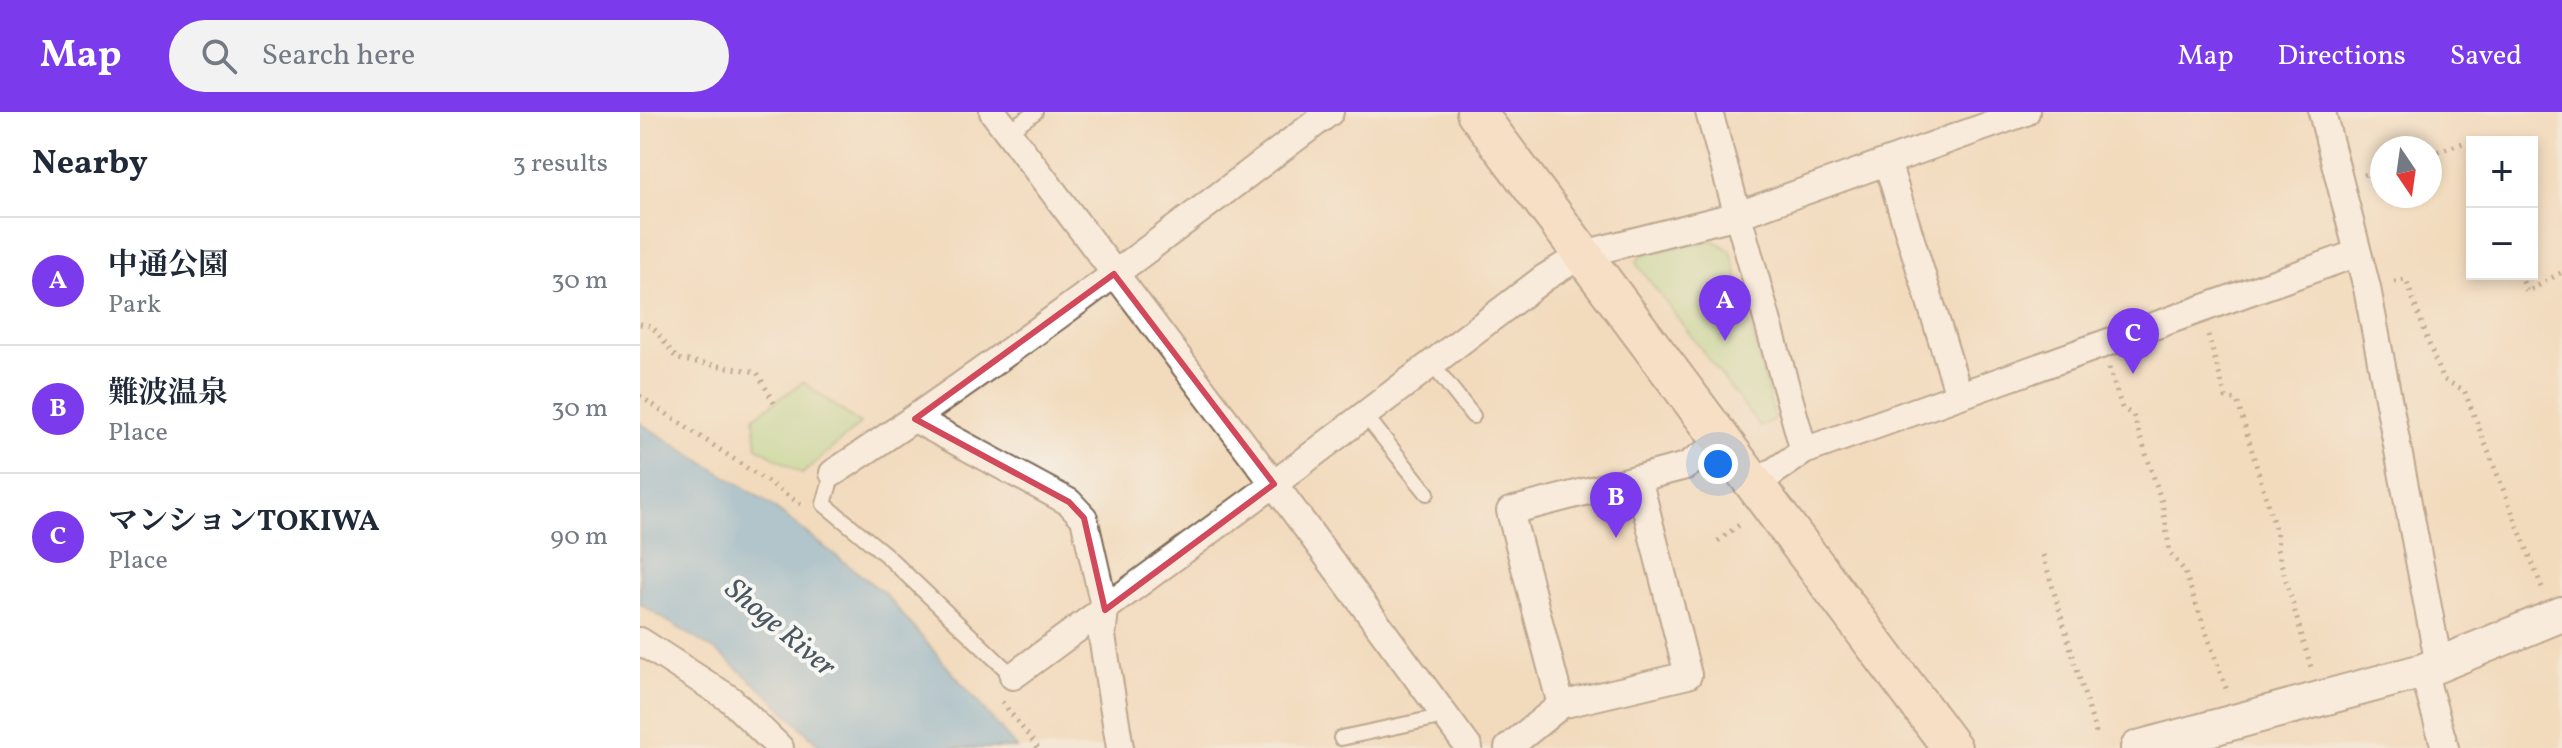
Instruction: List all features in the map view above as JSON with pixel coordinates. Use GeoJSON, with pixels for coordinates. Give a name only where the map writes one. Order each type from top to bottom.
{"type":"FeatureCollection","features":[{"type":"Feature","properties":{"kind":"main road"},"geometry":{"type":"LineString","coordinates":[[1476,112],[1952,748]]}},
{"type":"Feature","properties":{"kind":"street"},"geometry":{"type":"LineString","coordinates":[[833,473],[915,419],[1330,112]]}},
{"type":"Feature","properties":{"kind":"street"},"geometry":{"type":"LineString","coordinates":[[1709,112],[1804,451]]}},
{"type":"Feature","properties":{"kind":"street"},"geometry":{"type":"LineString","coordinates":[[1013,676],[1274,484],[1544,278],[1583,254],[1738,215],[2026,112]]}},
{"type":"Feature","properties":{"kind":"street"},"geometry":{"type":"LineString","coordinates":[[2322,112],[2367,288],[2445,748]]}},
{"type":"Feature","properties":{"kind":"street"},"geometry":{"type":"LineString","coordinates":[[1001,122],[1469,748]]}},
{"type":"Feature","properties":{"kind":"street"},"geometry":{"type":"LineString","coordinates":[[1887,162],[1959,395]]}},
{"type":"Feature","properties":{"kind":"street"},"geometry":{"type":"LineString","coordinates":[[1754,485],[1804,451],[2358,253]]}},
{"type":"Feature","properties":{"kind":"street"},"geometry":{"type":"LineString","coordinates":[[915,419],[1069,502],[1084,518],[1105,610],[1102,636],[1121,747]]}},
{"type":"Feature","properties":{"kind":"street"},"geometry":{"type":"LineString","coordinates":[[1561,705],[1510,511],[1686,466],[1722,442]]}},
{"type":"Feature","properties":{"kind":"street"},"geometry":{"type":"LineString","coordinates":[[1508,748],[1561,705],[1688,675],[1638,478]]}},
{"type":"Feature","properties":{"kind":"street"},"geometry":{"type":"LineString","coordinates":[[2138,748],[2431,668],[2558,616]]}},
{"type":"Feature","properties":{"kind":"street"},"geometry":{"type":"LineString","coordinates":[[640,641],[730,699],[780,748]]}},
{"type":"Feature","properties":{"kind":"lane"},"geometry":{"type":"LineString","coordinates":[[1001,122],[1035,112]]}},
{"type":"Feature","properties":{"kind":"lane"},"geometry":{"type":"LineString","coordinates":[[1432,364],[1473,416]]}},
{"type":"Feature","properties":{"kind":"lane"},"geometry":{"type":"LineString","coordinates":[[1365,415],[1427,493]]}},
{"type":"Feature","properties":{"kind":"lane"},"geometry":{"type":"LineString","coordinates":[[833,473],[824,504],[886,555],[1013,676]]}},
{"type":"Feature","properties":{"kind":"lane"},"geometry":{"type":"LineString","coordinates":[[1341,738],[1445,716]]}},
{"type":"Feature","properties":{"kind":"path"},"geometry":{"type":"LineString","coordinates":[[2442,150],[2466,142]]}},
{"type":"Feature","properties":{"kind":"path"},"geometry":{"type":"LineString","coordinates":[[2522,280],[2527,292],[2562,272]]}},
{"type":"Feature","properties":{"kind":"path"},"geometry":{"type":"LineString","coordinates":[[2367,288],[2406,280],[2442,379],[2464,390],[2558,616]]}},
{"type":"Feature","properties":{"kind":"path"},"geometry":{"type":"LineString","coordinates":[[2200,309],[2226,398],[2237,400],[2278,539],[2277,549],[2314,679]]}},
{"type":"Feature","properties":{"kind":"path"},"geometry":{"type":"LineString","coordinates":[[640,324],[652,326],[677,359],[757,372],[774,403]]}},
{"type":"Feature","properties":{"kind":"path"},"geometry":{"type":"LineString","coordinates":[[2102,344],[2122,408],[2133,415],[2162,502],[2170,553],[2184,570],[2230,703]]}},
{"type":"Feature","properties":{"kind":"path"},"geometry":{"type":"LineString","coordinates":[[1718,541],[1739,525]]}},
{"type":"Feature","properties":{"kind":"path"},"geometry":{"type":"LineString","coordinates":[[2043,555],[2097,737]]}},
{"type":"Feature","properties":{"kind":"highlighted area"},"geometry":{"type":"Polygon","coordinates":[[[1114,274],[1274,484],[1105,610],[1084,518],[1069,502],[915,419],[1114,274]]]}},
{"type":"Feature","properties":{"kind":"green space"},"geometry":{"type":"Polygon","coordinates":[[[1713,240],[1731,251],[1775,419],[1760,427],[1636,263],[1641,255],[1713,240]]]}},
{"type":"Feature","properties":{"kind":"green space"},"geometry":{"type":"Polygon","coordinates":[[[803,382],[860,424],[802,474],[757,447],[754,417],[803,382]]]}},
{"type":"Feature","properties":{"kind":"water","name":"Shoge River"},"geometry":{"type":"Polygon","coordinates":[[[640,423],[764,500],[884,593],[1017,748],[822,748],[770,696],[719,653],[640,604],[640,423]]]}},
{"type":"Feature","properties":{"kind":"place","name":"中通公園"},"geometry":{"type":"Point","coordinates":[1725,341]}},
{"type":"Feature","properties":{"kind":"place","name":"マンションTOKIWA"},"geometry":{"type":"Point","coordinates":[2133,374]}},
{"type":"Feature","properties":{"kind":"place","name":"難波温泉"},"geometry":{"type":"Point","coordinates":[1616,538]}}]}
